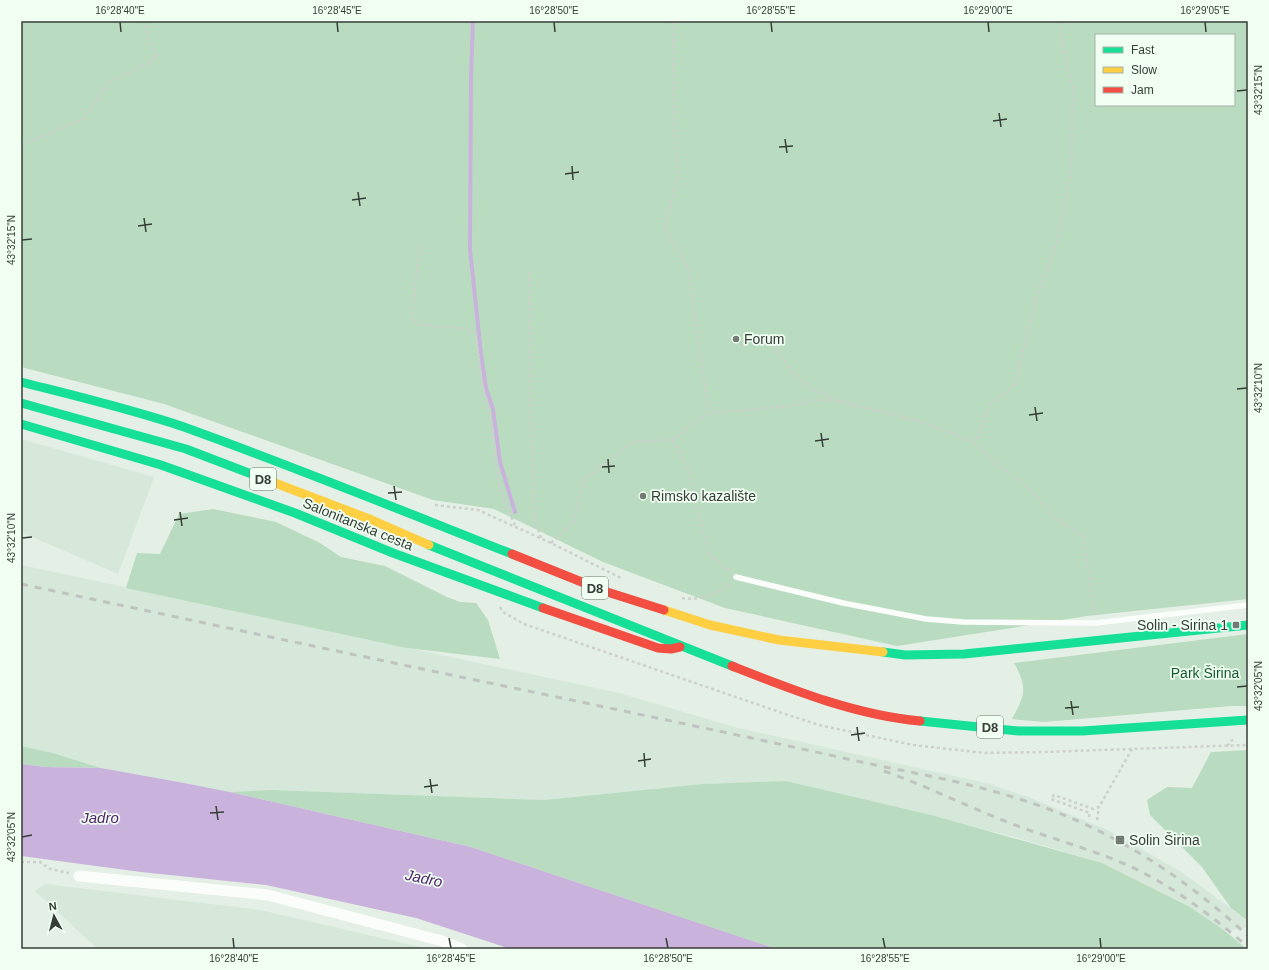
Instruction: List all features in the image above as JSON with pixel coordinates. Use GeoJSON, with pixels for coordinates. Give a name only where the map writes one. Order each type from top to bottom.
{"type":"FeatureCollection","features":[{"type":"Feature","properties":{"kind":"main road","name":"D8"},"geometry":{"type":"LineString","coordinates":[[21,382],[92,400],[183,428],[374,499],[604,591],[710,626],[779,640],[906,655],[964,654],[1248,625]]}},
{"type":"Feature","properties":{"kind":"main road","name":"D8"},"geometry":{"type":"LineString","coordinates":[[21,403],[186,449],[372,520],[446,552],[778,684],[829,702],[898,719],[1019,730],[1082,731],[1248,720]]}},
{"type":"Feature","properties":{"kind":"main road","name":"Salonitanska cesta"},"geometry":{"type":"LineString","coordinates":[[21,424],[161,465],[295,513],[393,553],[493,590],[658,648],[671,649],[683,646]]}},
{"type":"Feature","properties":{"kind":"street"},"geometry":{"type":"LineString","coordinates":[[79,876],[268,896],[442,941],[462,949]]}},
{"type":"Feature","properties":{"kind":"lane"},"geometry":{"type":"LineString","coordinates":[[736,577],[843,603],[926,619],[963,622],[1096,623],[1248,605]]}},
{"type":"Feature","properties":{"kind":"path"},"geometry":{"type":"LineString","coordinates":[[21,145],[83,119],[110,81],[129,73],[156,57],[150,43],[144,21]]}},
{"type":"Feature","properties":{"kind":"path"},"geometry":{"type":"LineString","coordinates":[[673,21],[674,120],[678,178],[664,227],[688,268],[709,413]]}},
{"type":"Feature","properties":{"kind":"path"},"geometry":{"type":"LineString","coordinates":[[975,443],[991,404],[1014,385],[1038,293],[1057,242],[1071,170],[1073,88],[1063,46],[1060,21]]}},
{"type":"Feature","properties":{"kind":"path"},"geometry":{"type":"LineString","coordinates":[[420,246],[411,321],[421,325],[458,327],[472,330],[476,336],[482,385],[490,414],[497,471],[504,502],[516,527]]}},
{"type":"Feature","properties":{"kind":"path"},"geometry":{"type":"LineString","coordinates":[[530,272],[533,493],[535,519],[542,538]]}},
{"type":"Feature","properties":{"kind":"path"},"geometry":{"type":"LineString","coordinates":[[774,338],[777,351],[795,376],[812,390],[839,401],[946,430],[975,443],[991,459],[1031,490],[1054,517],[1083,536],[1096,623]]}},
{"type":"Feature","properties":{"kind":"path"},"geometry":{"type":"LineString","coordinates":[[551,543],[573,522],[584,480],[633,442],[672,440],[709,413],[788,406],[815,400],[839,401]]}},
{"type":"Feature","properties":{"kind":"path"},"geometry":{"type":"LineString","coordinates":[[672,440],[688,468],[709,555],[736,577]]}},
{"type":"Feature","properties":{"kind":"path"},"geometry":{"type":"LineString","coordinates":[[1227,746],[1238,733]]}},
{"type":"Feature","properties":{"kind":"path"},"geometry":{"type":"LineString","coordinates":[[1097,820],[1099,807],[1132,749]]}},
{"type":"Feature","properties":{"kind":"path"},"geometry":{"type":"LineString","coordinates":[[1089,817],[1090,813],[1051,799],[1054,796],[1093,809],[1099,807]]}},
{"type":"Feature","properties":{"kind":"path"},"geometry":{"type":"LineString","coordinates":[[21,862],[40,862],[50,868],[79,876]]}},
{"type":"Feature","properties":{"kind":"shaded area"},"geometry":{"type":"Polygon","coordinates":[[[21,439],[154,477],[118,574],[21,532],[21,439]]]}},
{"type":"Feature","properties":{"kind":"shaded area"},"geometry":{"type":"Polygon","coordinates":[[[21,565],[619,693],[738,728],[990,784],[1033,799],[1110,831],[1180,871],[1248,921],[1248,927],[1225,931],[1190,907],[1102,863],[1018,838],[786,781],[703,784],[544,800],[272,790],[230,792],[101,768],[53,753],[21,746],[21,565]]]}},
{"type":"Feature","properties":{"kind":"shaded area"},"geometry":{"type":"Polygon","coordinates":[[[45,884],[260,910],[429,949],[98,949],[35,891],[45,884]]]}},
{"type":"Feature","properties":{"kind":"green space"},"geometry":{"type":"Polygon","coordinates":[[[21,21],[1248,21],[1248,599],[1087,616],[897,646],[725,608],[603,562],[494,509],[433,500],[164,404],[21,367],[21,21]]]}},
{"type":"Feature","properties":{"kind":"green space"},"geometry":{"type":"Polygon","coordinates":[[[213,509],[276,522],[320,543],[341,557],[385,566],[447,597],[460,602],[476,603],[488,620],[500,659],[407,648],[126,588],[137,553],[160,554],[179,514],[213,509]]]}},
{"type":"Feature","properties":{"kind":"green space","name":"Park Širina"},"geometry":{"type":"Polygon","coordinates":[[[1248,634],[1248,706],[1231,706],[1044,722],[1012,719],[1020,704],[1023,691],[1023,685],[1014,663],[1248,634]]]}},
{"type":"Feature","properties":{"kind":"green space"},"geometry":{"type":"Polygon","coordinates":[[[21,746],[53,753],[101,768],[46,767],[21,764],[21,746]]]}},
{"type":"Feature","properties":{"kind":"green space"},"geometry":{"type":"Polygon","coordinates":[[[1248,750],[1248,921],[1231,908],[1202,867],[1150,815],[1147,800],[1167,787],[1192,788],[1211,752],[1248,750]]]}},
{"type":"Feature","properties":{"kind":"green space"},"geometry":{"type":"Polygon","coordinates":[[[786,781],[931,815],[1102,863],[1190,907],[1225,931],[1247,949],[777,949],[471,847],[230,792],[272,790],[544,800],[703,784],[786,781]]]}},
{"type":"Feature","properties":{"kind":"water","name":"Jadro"},"geometry":{"type":"Polygon","coordinates":[[[21,764],[46,767],[101,768],[184,783],[230,792],[471,847],[777,949],[511,949],[416,918],[266,885],[141,872],[21,856],[21,764]]]}},
{"type":"Feature","properties":{"kind":"waterway"},"geometry":{"type":"LineString","coordinates":[[473,21],[471,78],[470,249],[486,388],[493,409],[500,462],[515,512]]}},
{"type":"Feature","properties":{"kind":"railway"},"geometry":{"type":"LineString","coordinates":[[21,584],[935,777],[996,792],[1049,809],[1111,837],[1168,872],[1196,892],[1248,936]]}},
{"type":"Feature","properties":{"kind":"railway"},"geometry":{"type":"LineString","coordinates":[[884,771],[914,782],[1002,820],[1110,858],[1142,872],[1190,901],[1220,923],[1248,947]]}},
{"type":"Feature","properties":{"kind":"traffic: fast"},"geometry":{"type":"LineString","coordinates":[[21,382],[164,420],[184,427],[308,473],[512,554]]}},
{"type":"Feature","properties":{"kind":"traffic: fast"},"geometry":{"type":"LineString","coordinates":[[21,403],[186,449],[262,478]]}},
{"type":"Feature","properties":{"kind":"traffic: fast"},"geometry":{"type":"LineString","coordinates":[[21,424],[161,465],[295,513],[393,553],[543,608]]}},
{"type":"Feature","properties":{"kind":"traffic: fast"},"geometry":{"type":"LineString","coordinates":[[429,545],[732,666]]}},
{"type":"Feature","properties":{"kind":"traffic: fast"},"geometry":{"type":"LineString","coordinates":[[883,652],[905,655],[964,654],[1248,625]]}},
{"type":"Feature","properties":{"kind":"traffic: fast"},"geometry":{"type":"LineString","coordinates":[[920,721],[1019,731],[1082,731],[1248,720]]}},
{"type":"Feature","properties":{"kind":"traffic: slow"},"geometry":{"type":"LineString","coordinates":[[262,478],[372,520],[429,545]]}},
{"type":"Feature","properties":{"kind":"traffic: slow"},"geometry":{"type":"LineString","coordinates":[[664,610],[710,625],[779,640],[883,652]]}},
{"type":"Feature","properties":{"kind":"traffic: jam"},"geometry":{"type":"LineString","coordinates":[[512,554],[604,591],[664,610]]}},
{"type":"Feature","properties":{"kind":"traffic: jam"},"geometry":{"type":"LineString","coordinates":[[543,608],[658,648],[671,649],[680,647]]}},
{"type":"Feature","properties":{"kind":"traffic: jam"},"geometry":{"type":"LineString","coordinates":[[732,666],[824,700],[872,713],[920,721]]}},
{"type":"Feature","properties":{"kind":"place","name":"Forum"},"geometry":{"type":"Point","coordinates":[736,339]}},
{"type":"Feature","properties":{"kind":"place","name":"Rimsko kazalište"},"geometry":{"type":"Point","coordinates":[643,496]}},
{"type":"Feature","properties":{"kind":"place","name":"Solin - Sirina 1"},"geometry":{"type":"Point","coordinates":[1236,625]}},
{"type":"Feature","properties":{"kind":"place","name":"Solin Širina"},"geometry":{"type":"Point","coordinates":[1120,840]}}]}
